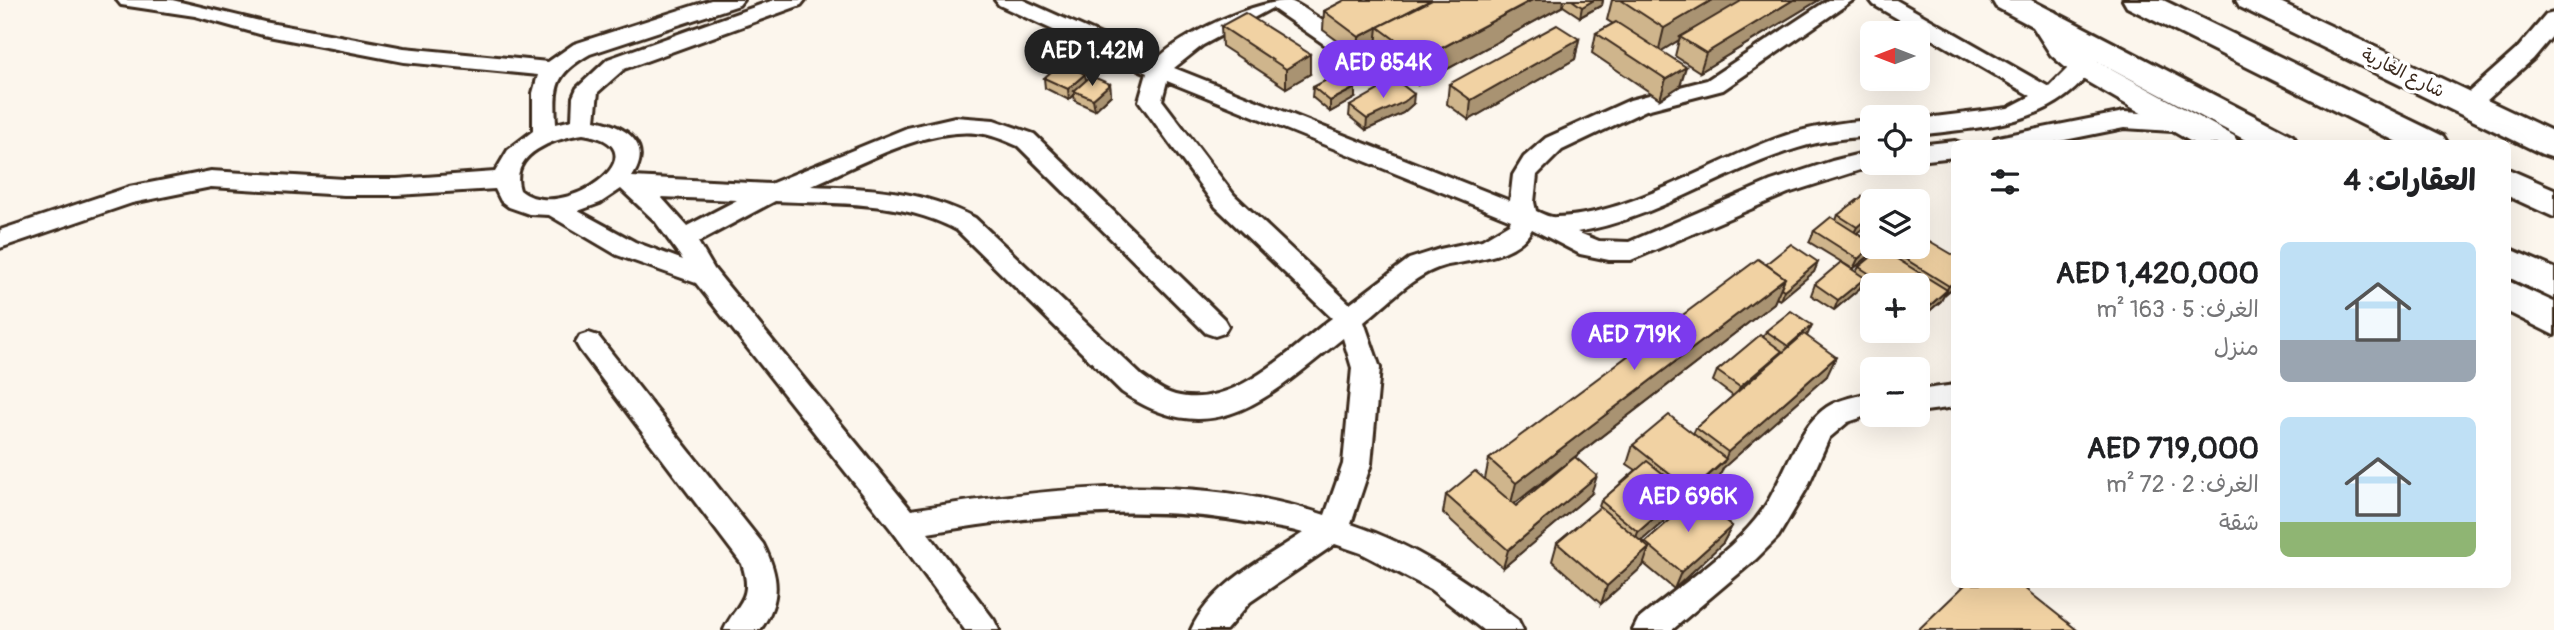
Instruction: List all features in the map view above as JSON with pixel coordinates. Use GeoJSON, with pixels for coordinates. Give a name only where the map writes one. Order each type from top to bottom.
{"type":"FeatureCollection","features":[{"type":"Feature","properties":{"kind":"street"},"geometry":{"type":"LineString","coordinates":[[2007,0],[2273,140]]}},
{"type":"Feature","properties":{"kind":"street","name":"شارع الغارية"},"geometry":{"type":"LineString","coordinates":[[2251,0],[2554,146]]}},
{"type":"Feature","properties":{"kind":"street"},"geometry":{"type":"LineString","coordinates":[[2141,2],[2423,140]]}},
{"type":"Feature","properties":{"kind":"street"},"geometry":{"type":"LineString","coordinates":[[2044,19],[2062,48],[2083,66],[2215,140]]}},
{"type":"Feature","properties":{"kind":"street"},"geometry":{"type":"LineString","coordinates":[[2511,182],[2554,204]]}},
{"type":"Feature","properties":{"kind":"street"},"geometry":{"type":"LineString","coordinates":[[2511,263],[2554,285]]}},
{"type":"Feature","properties":{"kind":"street"},"geometry":{"type":"LineString","coordinates":[[2511,297],[2554,320]]}},
{"type":"Feature","properties":{"kind":"lane"},"geometry":{"type":"LineString","coordinates":[[128,0],[196,10],[263,28],[377,50],[552,69]]}},
{"type":"Feature","properties":{"kind":"lane"},"geometry":{"type":"LineString","coordinates":[[545,135],[545,82],[552,69],[582,49],[732,0]]}},
{"type":"Feature","properties":{"kind":"lane"},"geometry":{"type":"LineString","coordinates":[[583,126],[584,97],[588,88],[616,64],[794,0]]}},
{"type":"Feature","properties":{"kind":"lane"},"geometry":{"type":"LineString","coordinates":[[1006,0],[1160,70],[1552,227],[1567,240],[1587,248],[1609,252],[1631,251],[1777,186],[1860,162]]}},
{"type":"Feature","properties":{"kind":"lane"},"geometry":{"type":"LineString","coordinates":[[1207,630],[1239,592],[1335,528],[1357,464],[1366,368],[1350,318],[1224,201],[1150,101],[1160,70],[1209,33],[1273,0],[1345,48]]}},
{"type":"Feature","properties":{"kind":"lane"},"geometry":{"type":"LineString","coordinates":[[626,182],[629,151],[625,141],[615,133],[583,126],[545,135],[515,156],[504,180],[508,192],[517,201],[532,207],[570,205],[626,182],[769,194],[874,197],[911,201],[937,208],[966,224],[1132,384],[1151,398],[1174,407],[1200,410],[1227,406],[1250,396],[1418,266],[1506,241],[1519,230],[1525,216],[1522,202],[1525,175],[1532,163],[1554,144],[1638,105],[1715,85],[1842,0]]}},
{"type":"Feature","properties":{"kind":"lane"},"geometry":{"type":"LineString","coordinates":[[1881,0],[2049,97]]}},
{"type":"Feature","properties":{"kind":"lane"},"geometry":{"type":"LineString","coordinates":[[2469,105],[2525,54],[2554,20]]}},
{"type":"Feature","properties":{"kind":"lane"},"geometry":{"type":"LineString","coordinates":[[1930,125],[2013,115],[2049,97],[2083,66]]}},
{"type":"Feature","properties":{"kind":"lane"},"geometry":{"type":"LineString","coordinates":[[2023,140],[2124,120],[2188,124]]}},
{"type":"Feature","properties":{"kind":"lane"},"geometry":{"type":"LineString","coordinates":[[684,238],[769,194],[915,133],[955,125],[995,128],[1026,140],[1215,326]]}},
{"type":"Feature","properties":{"kind":"lane"},"geometry":{"type":"LineString","coordinates":[[1552,227],[1591,223],[1626,213],[1795,139],[1842,129],[1860,128]]}},
{"type":"Feature","properties":{"kind":"lane"},"geometry":{"type":"LineString","coordinates":[[1930,149],[1951,149]]}},
{"type":"Feature","properties":{"kind":"lane"},"geometry":{"type":"LineString","coordinates":[[0,239],[129,195],[211,179],[345,187],[397,187],[504,180]]}},
{"type":"Feature","properties":{"kind":"lane"},"geometry":{"type":"LineString","coordinates":[[626,182],[653,202],[684,238],[705,276],[904,524],[973,625]]}},
{"type":"Feature","properties":{"kind":"lane"},"geometry":{"type":"LineString","coordinates":[[553,206],[583,228],[619,247],[660,264],[705,276]]}},
{"type":"Feature","properties":{"kind":"lane"},"geometry":{"type":"LineString","coordinates":[[589,343],[752,554],[762,572],[762,597],[749,622],[740,630]]}},
{"type":"Feature","properties":{"kind":"lane"},"geometry":{"type":"LineString","coordinates":[[1930,399],[1951,397]]}},
{"type":"Feature","properties":{"kind":"lane"},"geometry":{"type":"LineString","coordinates":[[1649,630],[1745,550],[1767,528],[1797,480],[1818,431],[1838,414],[1860,408]]}},
{"type":"Feature","properties":{"kind":"lane"},"geometry":{"type":"LineString","coordinates":[[904,524],[1032,504],[1133,500],[1286,513],[1335,528],[1420,568],[1461,593],[1507,630]]}},
{"type":"Feature","properties":{"kind":"building"},"geometry":{"type":"Polygon","coordinates":[[[1345,0],[1431,0],[1359,37],[1324,11],[1345,0]]]}},
{"type":"Feature","properties":{"kind":"building"},"geometry":{"type":"Polygon","coordinates":[[[1432,0],[1532,0],[1421,59],[1378,27],[1432,0]]]}},
{"type":"Feature","properties":{"kind":"building"},"geometry":{"type":"Polygon","coordinates":[[[1572,0],[1594,0],[1582,7],[1572,0]]]}},
{"type":"Feature","properties":{"kind":"building"},"geometry":{"type":"Polygon","coordinates":[[[1621,0],[1712,0],[1664,28],[1621,0]]]}},
{"type":"Feature","properties":{"kind":"building"},"geometry":{"type":"Polygon","coordinates":[[[1743,0],[1793,0],[1706,53],[1680,37],[1743,0]]]}},
{"type":"Feature","properties":{"kind":"building"},"geometry":{"type":"Polygon","coordinates":[[[1245,13],[1310,54],[1286,69],[1221,26],[1245,13]]]}},
{"type":"Feature","properties":{"kind":"building"},"geometry":{"type":"Polygon","coordinates":[[[1616,22],[1686,67],[1666,79],[1596,33],[1616,22]]]}},
{"type":"Feature","properties":{"kind":"building"},"geometry":{"type":"Polygon","coordinates":[[[1557,25],[1579,39],[1471,100],[1449,84],[1557,25]]]}},
{"type":"Feature","properties":{"kind":"building"},"geometry":{"type":"Polygon","coordinates":[[[1061,63],[1085,74],[1068,89],[1044,78],[1061,63]]]}},
{"type":"Feature","properties":{"kind":"building"},"geometry":{"type":"Polygon","coordinates":[[[1338,74],[1355,88],[1330,101],[1313,87],[1338,74]]]}},
{"type":"Feature","properties":{"kind":"building"},"geometry":{"type":"Polygon","coordinates":[[[1091,76],[1110,84],[1093,99],[1074,91],[1091,76]]]}},
{"type":"Feature","properties":{"kind":"building"},"geometry":{"type":"Polygon","coordinates":[[[1396,80],[1414,94],[1404,102],[1367,119],[1350,106],[1396,80]]]}},
{"type":"Feature","properties":{"kind":"building"},"geometry":{"type":"Polygon","coordinates":[[[1860,198],[1860,224],[1857,227],[1838,215],[1860,198]]]}},
{"type":"Feature","properties":{"kind":"building"},"geometry":{"type":"Polygon","coordinates":[[[1831,217],[1860,235],[1860,257],[1858,259],[1814,231],[1831,217]]]}},
{"type":"Feature","properties":{"kind":"building"},"geometry":{"type":"Polygon","coordinates":[[[1930,241],[1951,254],[1951,284],[1949,286],[1905,259],[1930,259],[1930,241]]]}},
{"type":"Feature","properties":{"kind":"building"},"geometry":{"type":"Polygon","coordinates":[[[1791,244],[1818,262],[1784,290],[1781,288],[1785,278],[1766,264],[1791,244]]]}},
{"type":"Feature","properties":{"kind":"building"},"geometry":{"type":"Polygon","coordinates":[[[1758,259],[1785,278],[1516,483],[1489,459],[1758,259]]]}},
{"type":"Feature","properties":{"kind":"building"},"geometry":{"type":"Polygon","coordinates":[[[1869,259],[1897,259],[1920,273],[1868,273],[1859,267],[1869,259]]]}},
{"type":"Feature","properties":{"kind":"building"},"geometry":{"type":"Polygon","coordinates":[[[1841,262],[1860,275],[1860,282],[1838,300],[1815,284],[1841,262]]]}},
{"type":"Feature","properties":{"kind":"building"},"geometry":{"type":"Polygon","coordinates":[[[1930,279],[1947,290],[1930,305],[1930,279]]]}},
{"type":"Feature","properties":{"kind":"building"},"geometry":{"type":"Polygon","coordinates":[[[1791,311],[1812,325],[1788,346],[1766,331],[1791,311]]]}},
{"type":"Feature","properties":{"kind":"building"},"geometry":{"type":"Polygon","coordinates":[[[1804,334],[1836,357],[1728,452],[1696,428],[1804,334]]]}},
{"type":"Feature","properties":{"kind":"building"},"geometry":{"type":"Polygon","coordinates":[[[1760,335],[1782,351],[1740,387],[1717,371],[1760,335]]]}},
{"type":"Feature","properties":{"kind":"building"},"geometry":{"type":"Polygon","coordinates":[[[1669,415],[1726,459],[1691,491],[1633,445],[1669,415]]]}},
{"type":"Feature","properties":{"kind":"building"},"geometry":{"type":"Polygon","coordinates":[[[1575,457],[1597,476],[1508,550],[1446,495],[1475,471],[1516,506],[1575,457]]]}},
{"type":"Feature","properties":{"kind":"building"},"geometry":{"type":"Polygon","coordinates":[[[1647,461],[1685,491],[1638,532],[1601,501],[1647,461]]]}},
{"type":"Feature","properties":{"kind":"building"},"geometry":{"type":"Polygon","coordinates":[[[1696,497],[1732,526],[1681,572],[1645,542],[1696,497]]]}},
{"type":"Feature","properties":{"kind":"building"},"geometry":{"type":"Polygon","coordinates":[[[1600,507],[1649,548],[1607,586],[1557,543],[1600,507]]]}},
{"type":"Feature","properties":{"kind":"building"},"geometry":{"type":"Polygon","coordinates":[[[1962,588],[2024,588],[2077,630],[1918,630],[1962,588]]]}}]}
